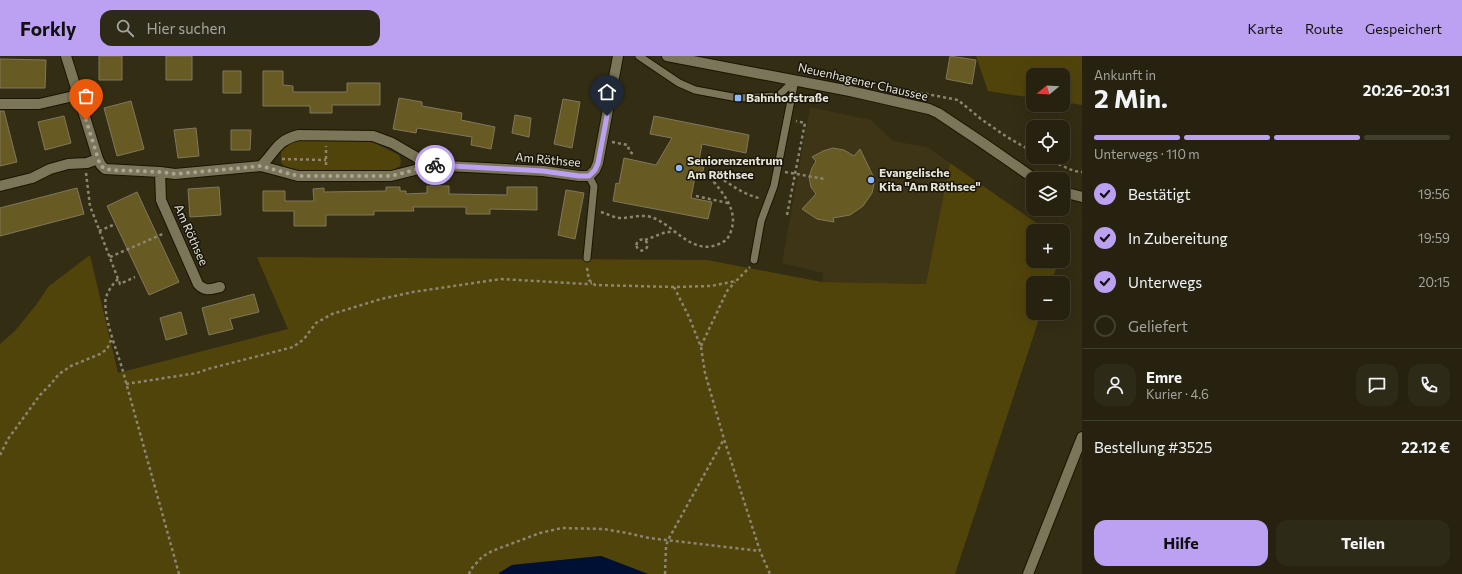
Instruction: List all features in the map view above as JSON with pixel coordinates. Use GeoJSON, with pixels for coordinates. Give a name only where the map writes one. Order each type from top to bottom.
{"type":"FeatureCollection","features":[{"type":"Feature","properties":{"kind":"street"},"geometry":{"type":"LineString","coordinates":[[0,186],[32,178],[50,169],[68,164],[87,163],[98,159],[66,56]]}},
{"type":"Feature","properties":{"kind":"street","name":"Am Röthsee"},"geometry":{"type":"LineString","coordinates":[[98,159],[100,165],[105,169],[175,174],[261,166],[298,176],[391,176],[415,170],[427,165],[543,171],[589,176],[595,170],[598,163],[618,56]]}},
{"type":"Feature","properties":{"kind":"street","name":"Neuenhagener Chaussee"},"geometry":{"type":"LineString","coordinates":[[668,56],[850,91],[933,111],[1026,173]]}},
{"type":"Feature","properties":{"kind":"street"},"geometry":{"type":"LineString","coordinates":[[0,104],[39,104],[78,95]]}},
{"type":"Feature","properties":{"kind":"street"},"geometry":{"type":"LineString","coordinates":[[261,166],[278,145],[288,138],[299,135],[373,136],[392,143],[427,165]]}},
{"type":"Feature","properties":{"kind":"street","name":"Am Röthsee"},"geometry":{"type":"LineString","coordinates":[[160,172],[161,200],[198,284],[202,289],[206,290],[220,287]]}},
{"type":"Feature","properties":{"kind":"street"},"geometry":{"type":"LineString","coordinates":[[1070,194],[1082,197]]}},
{"type":"Feature","properties":{"kind":"street"},"geometry":{"type":"LineString","coordinates":[[1028,574],[1082,437]]}},
{"type":"Feature","properties":{"kind":"lane"},"geometry":{"type":"LineString","coordinates":[[639,56],[679,83],[695,90],[738,98],[778,96],[795,80]]}},
{"type":"Feature","properties":{"kind":"lane"},"geometry":{"type":"LineString","coordinates":[[754,260],[761,222],[774,186],[795,80]]}},
{"type":"Feature","properties":{"kind":"lane"},"geometry":{"type":"LineString","coordinates":[[587,258],[594,186],[589,176]]}},
{"type":"Feature","properties":{"kind":"path"},"geometry":{"type":"LineString","coordinates":[[787,119],[805,123],[787,216]]}},
{"type":"Feature","properties":{"kind":"path"},"geometry":{"type":"LineString","coordinates":[[325,175],[326,135]]}},
{"type":"Feature","properties":{"kind":"path"},"geometry":{"type":"LineString","coordinates":[[268,158],[326,160]]}},
{"type":"Feature","properties":{"kind":"path"},"geometry":{"type":"LineString","coordinates":[[87,163],[86,178],[90,206],[120,284],[135,277]]}},
{"type":"Feature","properties":{"kind":"path"},"geometry":{"type":"LineString","coordinates":[[1058,164],[1074,171],[1082,172]]}},
{"type":"Feature","properties":{"kind":"path"},"geometry":{"type":"LineString","coordinates":[[777,170],[825,179]]}},
{"type":"Feature","properties":{"kind":"path"},"geometry":{"type":"LineString","coordinates":[[592,211],[607,214],[615,218],[642,215],[650,217],[662,222],[697,246],[712,247],[723,243],[728,239],[733,225],[732,211],[729,203],[714,182],[714,173],[730,185],[750,196],[769,201]]}},
{"type":"Feature","properties":{"kind":"path"},"geometry":{"type":"LineString","coordinates":[[696,196],[729,203]]}},
{"type":"Feature","properties":{"kind":"path"},"geometry":{"type":"LineString","coordinates":[[99,231],[113,225]]}},
{"type":"Feature","properties":{"kind":"path"},"geometry":{"type":"LineString","coordinates":[[110,257],[174,229]]}},
{"type":"Feature","properties":{"kind":"path"},"geometry":{"type":"LineString","coordinates":[[645,240],[647,247],[644,250],[639,250],[636,245],[637,242],[642,239],[645,240],[666,232],[676,232]]}},
{"type":"Feature","properties":{"kind":"path"},"geometry":{"type":"LineString","coordinates":[[587,258],[589,280],[595,285],[674,287],[711,286],[736,281]]}},
{"type":"Feature","properties":{"kind":"path"},"geometry":{"type":"LineString","coordinates":[[701,347],[727,291],[749,269],[754,260]]}},
{"type":"Feature","properties":{"kind":"path"},"geometry":{"type":"LineString","coordinates":[[118,279],[111,286],[106,299],[107,316],[178,574]]}},
{"type":"Feature","properties":{"kind":"path"},"geometry":{"type":"LineString","coordinates":[[126,384],[186,376],[293,347],[304,339],[316,323],[332,314],[413,292],[501,279],[586,284],[592,282]]}},
{"type":"Feature","properties":{"kind":"path"},"geometry":{"type":"LineString","coordinates":[[674,287],[689,317],[701,347],[705,373],[724,439],[760,551],[770,574]]}},
{"type":"Feature","properties":{"kind":"path"},"geometry":{"type":"LineString","coordinates":[[0,455],[8,439],[40,395],[60,374],[71,366],[100,354],[107,349],[112,338]]}},
{"type":"Feature","properties":{"kind":"path"},"geometry":{"type":"LineString","coordinates":[[665,574],[666,546],[668,540],[724,439]]}},
{"type":"Feature","properties":{"kind":"path"},"geometry":{"type":"LineString","coordinates":[[468,574],[482,557],[492,551],[540,533],[562,528],[604,529],[649,538],[760,551]]}},
{"type":"Feature","properties":{"kind":"shaded area"},"geometry":{"type":"Polygon","coordinates":[[[976,56],[1082,56],[1082,105],[1070,103],[1070,68],[1026,68],[1026,97],[988,91],[976,56]]]}},
{"type":"Feature","properties":{"kind":"shaded area","name":"Evangelische Kita \"Am Röthsee\""},"geometry":{"type":"Polygon","coordinates":[[[810,107],[871,120],[893,141],[927,147],[950,163],[927,284],[822,282],[823,273],[782,263],[810,107]]]}},
{"type":"Feature","properties":{"kind":"shaded area"},"geometry":{"type":"Polygon","coordinates":[[[297,139],[371,141],[399,155],[401,161],[400,166],[392,171],[299,171],[286,169],[281,162],[281,148],[287,143],[297,139]]]}},
{"type":"Feature","properties":{"kind":"shaded area"},"geometry":{"type":"Polygon","coordinates":[[[950,163],[1038,224],[1026,224],[1026,268],[1056,268],[1054,276],[1026,276],[1026,320],[1039,320],[955,574],[648,574],[601,556],[512,565],[499,574],[0,574],[0,344],[15,331],[49,286],[90,255],[118,373],[288,329],[257,257],[707,260],[822,282],[926,284],[950,163]]]}},
{"type":"Feature","properties":{"kind":"water"},"geometry":{"type":"Polygon","coordinates":[[[601,556],[648,574],[499,574],[512,565],[601,556]]]}},
{"type":"Feature","properties":{"kind":"building"},"geometry":{"type":"Polygon","coordinates":[[[99,56],[122,56],[122,80],[99,80],[99,56]]]}},
{"type":"Feature","properties":{"kind":"building"},"geometry":{"type":"Polygon","coordinates":[[[166,56],[192,56],[192,80],[166,80],[166,56]]]}},
{"type":"Feature","properties":{"kind":"building"},"geometry":{"type":"Polygon","coordinates":[[[950,56],[976,60],[972,84],[946,79],[950,56]]]}},
{"type":"Feature","properties":{"kind":"building"},"geometry":{"type":"Polygon","coordinates":[[[0,59],[46,60],[45,88],[0,88],[0,59]]]}},
{"type":"Feature","properties":{"kind":"building"},"geometry":{"type":"Polygon","coordinates":[[[223,71],[241,71],[241,93],[223,93],[223,71]]]}},
{"type":"Feature","properties":{"kind":"building"},"geometry":{"type":"Polygon","coordinates":[[[263,71],[283,71],[283,85],[293,86],[293,92],[347,92],[347,83],[380,83],[380,105],[332,105],[332,113],[310,113],[310,106],[263,106],[263,71]]]}},
{"type":"Feature","properties":{"kind":"building"},"geometry":{"type":"Polygon","coordinates":[[[399,98],[422,102],[422,106],[462,113],[461,120],[495,127],[491,149],[471,145],[472,137],[417,128],[416,133],[393,129],[399,98]]]}},
{"type":"Feature","properties":{"kind":"building"},"geometry":{"type":"Polygon","coordinates":[[[563,99],[580,102],[572,148],[554,144],[563,99]]]}},
{"type":"Feature","properties":{"kind":"building"},"geometry":{"type":"Polygon","coordinates":[[[131,101],[144,149],[117,156],[104,108],[131,101]]]}},
{"type":"Feature","properties":{"kind":"building"},"geometry":{"type":"Polygon","coordinates":[[[0,111],[4,111],[17,162],[0,166],[0,111]]]}},
{"type":"Feature","properties":{"kind":"building"},"geometry":{"type":"Polygon","coordinates":[[[515,115],[531,118],[529,137],[512,133],[515,115]]]}},
{"type":"Feature","properties":{"kind":"building"},"geometry":{"type":"Polygon","coordinates":[[[64,116],[71,143],[45,150],[38,122],[64,116]]]}},
{"type":"Feature","properties":{"kind":"building","name":"Seniorenzentrum Am Röthsee"},"geometry":{"type":"Polygon","coordinates":[[[654,116],[749,135],[746,153],[702,144],[698,166],[704,167],[701,178],[695,177],[691,198],[712,202],[708,219],[613,201],[616,183],[619,184],[624,158],[656,165],[672,138],[650,134],[654,116]]]}},
{"type":"Feature","properties":{"kind":"building"},"geometry":{"type":"Polygon","coordinates":[[[196,128],[199,156],[178,158],[174,130],[196,128]]]}},
{"type":"Feature","properties":{"kind":"building"},"geometry":{"type":"Polygon","coordinates":[[[231,130],[251,130],[250,150],[231,150],[231,130]]]}},
{"type":"Feature","properties":{"kind":"building"},"geometry":{"type":"Polygon","coordinates":[[[833,148],[844,150],[854,156],[860,149],[875,180],[872,193],[863,206],[850,215],[833,218],[834,222],[817,219],[802,209],[816,194],[811,187],[809,177],[816,161],[812,157],[833,148]]]}},
{"type":"Feature","properties":{"kind":"building"},"geometry":{"type":"Polygon","coordinates":[[[427,186],[449,186],[449,194],[507,195],[507,187],[537,187],[537,210],[490,209],[490,214],[466,214],[466,207],[413,207],[414,211],[374,211],[374,215],[326,215],[326,226],[294,226],[294,211],[263,211],[263,191],[285,191],[285,201],[314,201],[313,189],[324,188],[324,192],[386,191],[386,187],[400,187],[400,191],[406,191],[406,194],[427,193],[427,186]]]}},
{"type":"Feature","properties":{"kind":"building"},"geometry":{"type":"Polygon","coordinates":[[[219,187],[221,215],[190,217],[188,189],[219,187]]]}},
{"type":"Feature","properties":{"kind":"building"},"geometry":{"type":"Polygon","coordinates":[[[77,188],[84,214],[0,236],[0,208],[77,188]]]}},
{"type":"Feature","properties":{"kind":"building"},"geometry":{"type":"Polygon","coordinates":[[[566,190],[584,193],[575,239],[558,235],[566,190]]]}},
{"type":"Feature","properties":{"kind":"building"},"geometry":{"type":"Polygon","coordinates":[[[137,192],[179,282],[149,295],[107,206],[137,192]]]}},
{"type":"Feature","properties":{"kind":"building"},"geometry":{"type":"Polygon","coordinates":[[[254,294],[259,312],[230,319],[233,329],[209,335],[202,308],[254,294]]]}},
{"type":"Feature","properties":{"kind":"building"},"geometry":{"type":"Polygon","coordinates":[[[181,312],[187,334],[166,340],[160,318],[181,312]]]}},
{"type":"Feature","properties":{"kind":"way so far"},"geometry":{"type":"LineString","coordinates":[[86,120],[100,165],[105,169],[112,170],[175,174],[261,166],[286,174],[298,176],[391,176],[415,170],[427,165],[435,165]]}},
{"type":"Feature","properties":{"kind":"place","name":"Bahnhofstraße"},"geometry":{"type":"Point","coordinates":[738,98]}},
{"type":"Feature","properties":{"kind":"place","name":"Seniorenzentrum Am Röthsee"},"geometry":{"type":"Point","coordinates":[679,168]}},
{"type":"Feature","properties":{"kind":"place","name":"Evangelische Kita \"Am Röthsee\""},"geometry":{"type":"Point","coordinates":[871,180]}},
{"type":"Feature","properties":{"kind":"route"},"geometry":{"type":"LineString","coordinates":[[435,165],[543,171],[589,176],[595,170],[598,163],[607,116]]}}]}
